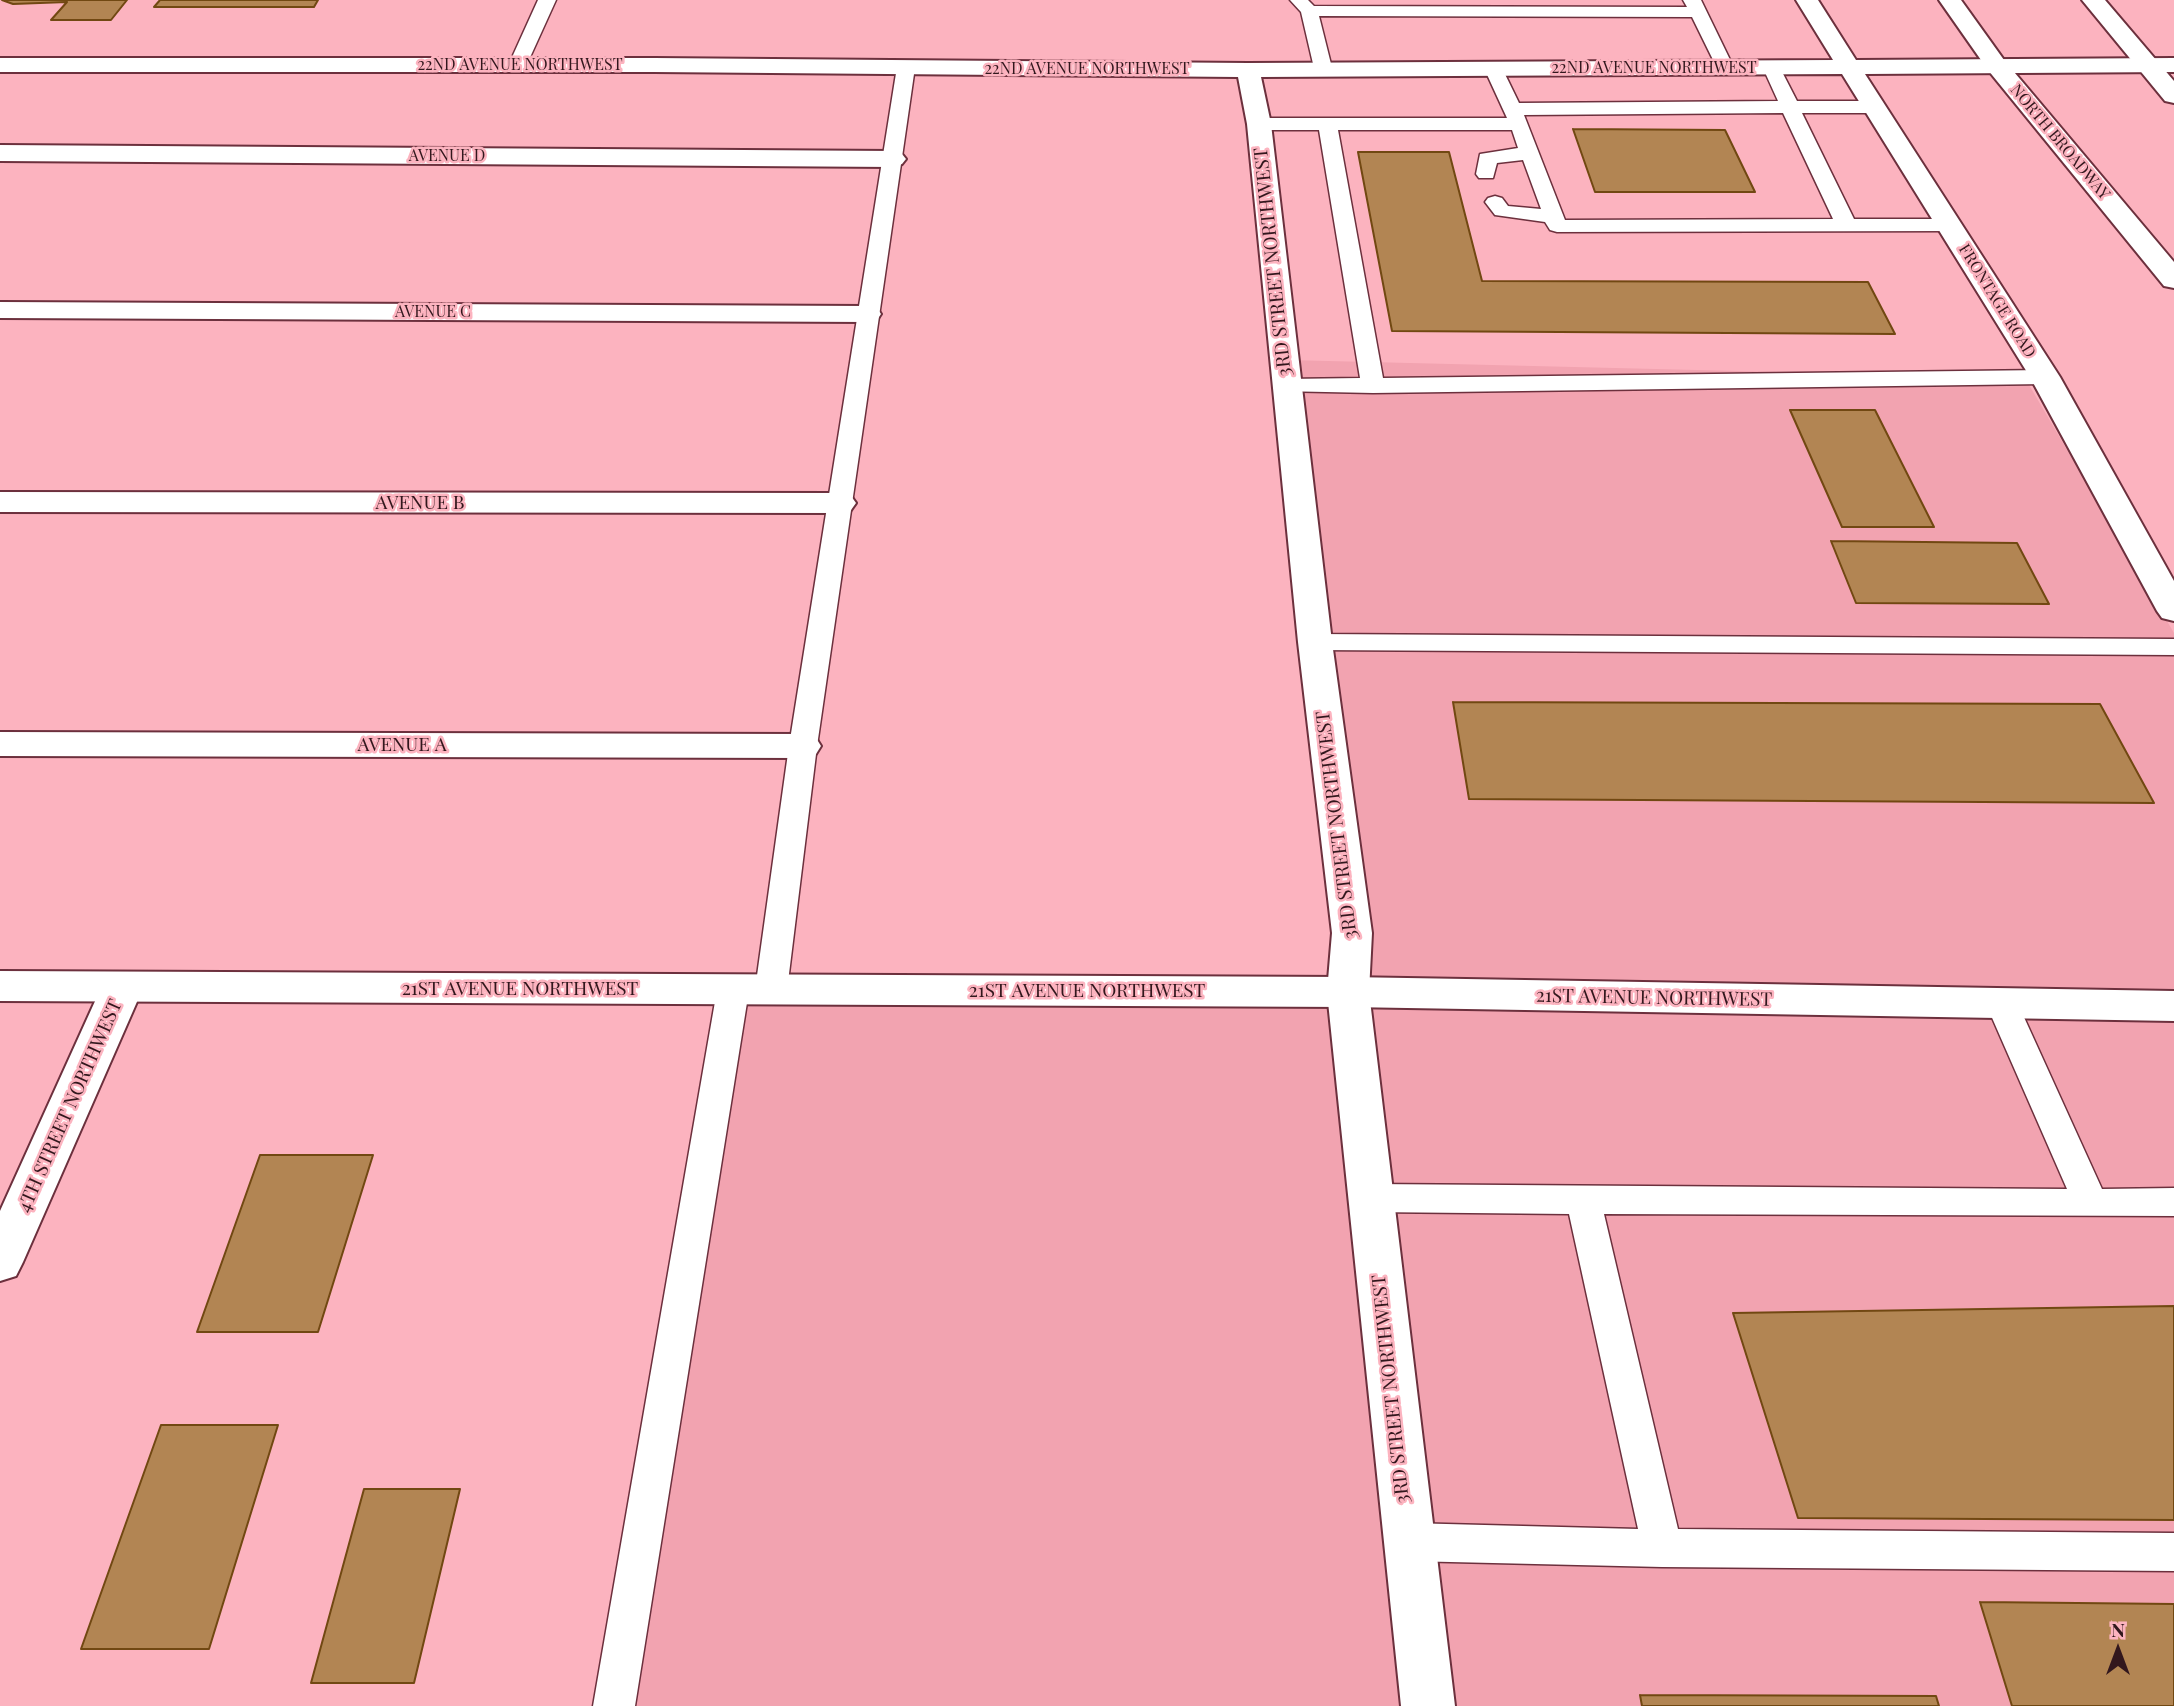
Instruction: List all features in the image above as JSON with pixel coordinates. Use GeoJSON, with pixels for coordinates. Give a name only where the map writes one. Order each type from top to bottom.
{"type":"FeatureCollection","features":[{"type":"Feature","properties":{"kind":"street","name":"FRONTAGE ROAD"},"geometry":{"type":"LineString","coordinates":[[1807,0],[2045,377],[2174,611]]}},
{"type":"Feature","properties":{"kind":"street","name":"NORTH BROADWAY"},"geometry":{"type":"LineString","coordinates":[[1950,0],[1996,65],[2174,280]]}},
{"type":"Feature","properties":{"kind":"street"},"geometry":{"type":"LineString","coordinates":[[2092,0],[2174,96]]}},
{"type":"Feature","properties":{"kind":"street","name":"22ND AVENUE NORTHWEST"},"geometry":{"type":"LineString","coordinates":[[0,65],[518,64],[1248,70],[2174,65]]}},
{"type":"Feature","properties":{"kind":"street","name":"3RD STREET NORTHWEST"},"geometry":{"type":"LineString","coordinates":[[1248,70],[1259,124],[1315,642],[1352,933],[1348,992],[1428,1706]]}},
{"type":"Feature","properties":{"kind":"street","name":"AVENUE D"},"geometry":{"type":"LineString","coordinates":[[0,153],[893,159]]}},
{"type":"Feature","properties":{"kind":"street","name":"AVENUE C"},"geometry":{"type":"LineString","coordinates":[[0,310],[867,314]]}},
{"type":"Feature","properties":{"kind":"street","name":"AVENUE B"},"geometry":{"type":"LineString","coordinates":[[0,502],[840,503]]}},
{"type":"Feature","properties":{"kind":"street","name":"AVENUE A"},"geometry":{"type":"LineString","coordinates":[[0,744],[803,747]]}},
{"type":"Feature","properties":{"kind":"street","name":"21ST AVENUE NORTHWEST"},"geometry":{"type":"LineString","coordinates":[[0,986],[1348,992],[2174,1006]]}},
{"type":"Feature","properties":{"kind":"street","name":"4TH STREET NORTHWEST"},"geometry":{"type":"LineString","coordinates":[[0,1262],[122,988]]}},
{"type":"Feature","properties":{"kind":"lane"},"geometry":{"type":"LineString","coordinates":[[518,64],[547,0]]}},
{"type":"Feature","properties":{"kind":"lane"},"geometry":{"type":"LineString","coordinates":[[1595,0],[1646,12]]}},
{"type":"Feature","properties":{"kind":"lane"},"geometry":{"type":"LineString","coordinates":[[1323,68],[1304,5],[1646,12],[1695,6],[1725,68]]}},
{"type":"Feature","properties":{"kind":"lane"},"geometry":{"type":"LineString","coordinates":[[614,1706],[752,989],[803,747],[906,67]]}},
{"type":"Feature","properties":{"kind":"lane"},"geometry":{"type":"LineString","coordinates":[[1493,68],[1558,226],[1949,225]]}},
{"type":"Feature","properties":{"kind":"lane"},"geometry":{"type":"LineString","coordinates":[[1772,68],[1847,226]]}},
{"type":"Feature","properties":{"kind":"lane"},"geometry":{"type":"LineString","coordinates":[[1259,124],[1328,125],[1515,116],[1790,107],[1874,107]]}},
{"type":"Feature","properties":{"kind":"lane"},"geometry":{"type":"LineString","coordinates":[[1328,125],[1373,386]]}},
{"type":"Feature","properties":{"kind":"lane"},"geometry":{"type":"LineString","coordinates":[[1486,174],[1487,158],[1530,153]]}},
{"type":"Feature","properties":{"kind":"lane"},"geometry":{"type":"LineString","coordinates":[[1495,201],[1502,211],[1555,217]]}},
{"type":"Feature","properties":{"kind":"lane"},"geometry":{"type":"LineString","coordinates":[[1286,386],[2045,377]]}},
{"type":"Feature","properties":{"kind":"lane"},"geometry":{"type":"LineString","coordinates":[[1315,642],[2174,647]]}},
{"type":"Feature","properties":{"kind":"lane"},"geometry":{"type":"LineString","coordinates":[[2002,1004],[2091,1203]]}},
{"type":"Feature","properties":{"kind":"lane"},"geometry":{"type":"LineString","coordinates":[[1369,1198],[2174,1202]]}},
{"type":"Feature","properties":{"kind":"lane"},"geometry":{"type":"LineString","coordinates":[[1583,1199],[1662,1548]]}},
{"type":"Feature","properties":{"kind":"lane"},"geometry":{"type":"LineString","coordinates":[[1408,1542],[1662,1548],[2174,1552]]}},
{"type":"Feature","properties":{"kind":"shaded area"},"geometry":{"type":"Polygon","coordinates":[[[1287,360],[2025,378],[2174,633],[2174,1706],[615,1706],[734,990],[1353,997],[1287,360]]]}},
{"type":"Feature","properties":{"kind":"building"},"geometry":{"type":"Polygon","coordinates":[[[2,0],[127,0],[111,20],[51,20],[67,2],[13,4],[2,0]]]}},
{"type":"Feature","properties":{"kind":"building"},"geometry":{"type":"Polygon","coordinates":[[[160,0],[318,0],[314,7],[154,7],[160,0]]]}},
{"type":"Feature","properties":{"kind":"building"},"geometry":{"type":"Polygon","coordinates":[[[1573,129],[1725,130],[1755,192],[1595,192],[1573,129]]]}},
{"type":"Feature","properties":{"kind":"building"},"geometry":{"type":"Polygon","coordinates":[[[1358,152],[1449,152],[1482,281],[1868,282],[1895,334],[1392,331],[1358,152]]]}},
{"type":"Feature","properties":{"kind":"building"},"geometry":{"type":"Polygon","coordinates":[[[1790,410],[1875,410],[1934,527],[1842,527],[1790,410]]]}},
{"type":"Feature","properties":{"kind":"building"},"geometry":{"type":"Polygon","coordinates":[[[1831,541],[2017,543],[2049,604],[1856,603],[1831,541]]]}},
{"type":"Feature","properties":{"kind":"building"},"geometry":{"type":"Polygon","coordinates":[[[1453,702],[2100,704],[2154,803],[1469,799],[1453,702]]]}},
{"type":"Feature","properties":{"kind":"building"},"geometry":{"type":"Polygon","coordinates":[[[260,1155],[373,1155],[318,1332],[197,1332],[260,1155]]]}},
{"type":"Feature","properties":{"kind":"building"},"geometry":{"type":"Polygon","coordinates":[[[2174,1306],[2174,1520],[1798,1518],[1733,1313],[2174,1306]]]}},
{"type":"Feature","properties":{"kind":"building"},"geometry":{"type":"Polygon","coordinates":[[[161,1425],[278,1425],[209,1649],[81,1649],[161,1425]]]}},
{"type":"Feature","properties":{"kind":"building"},"geometry":{"type":"Polygon","coordinates":[[[364,1489],[460,1489],[414,1683],[311,1683],[364,1489]]]}},
{"type":"Feature","properties":{"kind":"building"},"geometry":{"type":"Polygon","coordinates":[[[1980,1602],[2174,1604],[2174,1706],[2012,1706],[1980,1602]]]}},
{"type":"Feature","properties":{"kind":"building"},"geometry":{"type":"Polygon","coordinates":[[[1640,1695],[1936,1696],[1939,1706],[1642,1706],[1640,1695]]]}}]}
